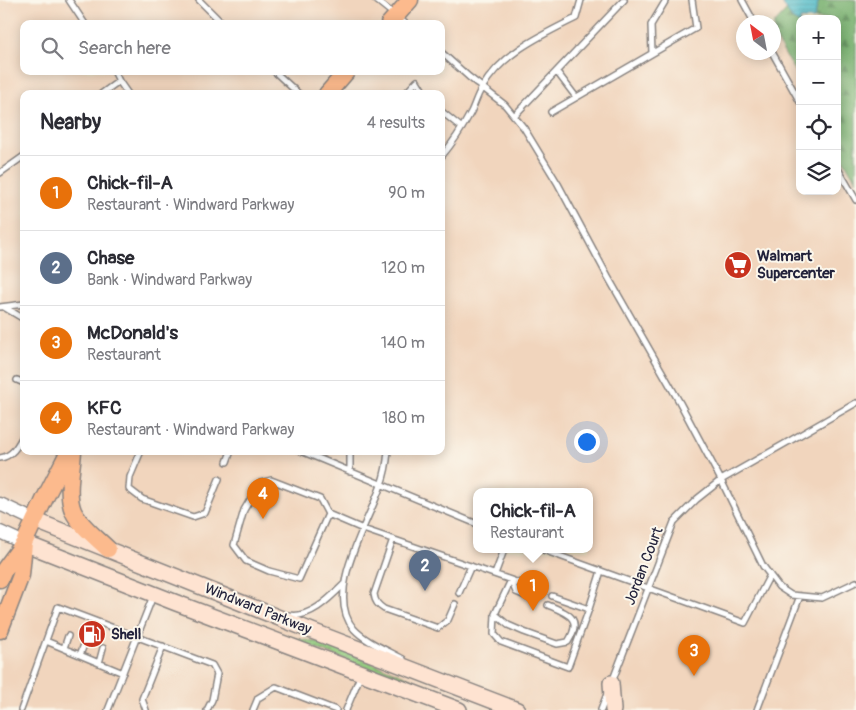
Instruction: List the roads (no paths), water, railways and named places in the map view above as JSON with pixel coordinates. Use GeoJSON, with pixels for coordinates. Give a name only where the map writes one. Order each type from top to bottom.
{"type":"FeatureCollection","features":[{"type":"Feature","properties":{"kind":"main road"},"geometry":{"type":"LineString","coordinates":[[398,20],[410,0]]}},
{"type":"Feature","properties":{"kind":"main road"},"geometry":{"type":"LineString","coordinates":[[330,90],[344,75]]}},
{"type":"Feature","properties":{"kind":"main road"},"geometry":{"type":"LineString","coordinates":[[0,579],[4,570],[24,542],[67,455]]}},
{"type":"Feature","properties":{"kind":"main road"},"geometry":{"type":"LineString","coordinates":[[74,455],[70,494],[74,511],[82,523],[108,549]]}},
{"type":"Feature","properties":{"kind":"main road","name":"Windward Parkway"},"geometry":{"type":"LineString","coordinates":[[34,520],[253,608],[517,710]]}},
{"type":"Feature","properties":{"kind":"main road"},"geometry":{"type":"LineString","coordinates":[[0,630],[21,575],[24,542]]}},
{"type":"Feature","properties":{"kind":"main road","name":"Windward Parkway"},"geometry":{"type":"LineString","coordinates":[[24,542],[153,594],[459,710]]}},
{"type":"Feature","properties":{"kind":"main road"},"geometry":{"type":"LineString","coordinates":[[612,683],[614,710]]}},
{"type":"Feature","properties":{"kind":"street","name":"Windward Parkway"},"geometry":{"type":"LineString","coordinates":[[0,504],[34,520]]}},
{"type":"Feature","properties":{"kind":"street","name":"Windward Parkway"},"geometry":{"type":"LineString","coordinates":[[0,532],[24,542]]}},
{"type":"Feature","properties":{"kind":"lane"},"geometry":{"type":"LineString","coordinates":[[69,0],[82,20]]}},
{"type":"Feature","properties":{"kind":"lane"},"geometry":{"type":"LineString","coordinates":[[199,0],[219,20]]}},
{"type":"Feature","properties":{"kind":"lane"},"geometry":{"type":"LineString","coordinates":[[376,0],[396,20]]}},
{"type":"Feature","properties":{"kind":"lane"},"geometry":{"type":"LineString","coordinates":[[445,152],[462,128],[482,87],[497,69],[520,48],[576,18],[582,0]]}},
{"type":"Feature","properties":{"kind":"lane"},"geometry":{"type":"LineString","coordinates":[[514,116],[624,0]]}},
{"type":"Feature","properties":{"kind":"lane"},"geometry":{"type":"LineString","coordinates":[[652,53],[651,24],[666,0]]}},
{"type":"Feature","properties":{"kind":"lane"},"geometry":{"type":"LineString","coordinates":[[551,112],[696,28],[692,0]]}},
{"type":"Feature","properties":{"kind":"lane"},"geometry":{"type":"LineString","coordinates":[[742,0],[750,15]]}},
{"type":"Feature","properties":{"kind":"lane"},"geometry":{"type":"LineString","coordinates":[[445,55],[505,105],[524,128],[558,184],[721,480],[763,566],[779,587],[791,595],[822,598],[856,582]]}},
{"type":"Feature","properties":{"kind":"lane"},"geometry":{"type":"LineString","coordinates":[[776,60],[796,95]]}},
{"type":"Feature","properties":{"kind":"lane"},"geometry":{"type":"LineString","coordinates":[[557,72],[576,97]]}},
{"type":"Feature","properties":{"kind":"lane"},"geometry":{"type":"LineString","coordinates":[[116,75],[125,90]]}},
{"type":"Feature","properties":{"kind":"lane"},"geometry":{"type":"LineString","coordinates":[[278,75],[295,90]]}},
{"type":"Feature","properties":{"kind":"lane"},"geometry":{"type":"LineString","coordinates":[[107,90],[119,81]]}},
{"type":"Feature","properties":{"kind":"lane"},"geometry":{"type":"LineString","coordinates":[[409,90],[417,81],[423,90]]}},
{"type":"Feature","properties":{"kind":"lane"},"geometry":{"type":"LineString","coordinates":[[445,114],[462,128]]}},
{"type":"Feature","properties":{"kind":"lane"},"geometry":{"type":"LineString","coordinates":[[0,173],[20,159]]}},
{"type":"Feature","properties":{"kind":"lane"},"geometry":{"type":"LineString","coordinates":[[841,174],[856,200]]}},
{"type":"Feature","properties":{"kind":"lane"},"geometry":{"type":"LineString","coordinates":[[2,307],[20,305]]}},
{"type":"Feature","properties":{"kind":"lane"},"geometry":{"type":"LineString","coordinates":[[2,307],[20,317]]}},
{"type":"Feature","properties":{"kind":"lane","name":"Jordan Court"},"geometry":{"type":"LineString","coordinates":[[601,710],[674,522],[697,499],[721,480],[856,403]]}},
{"type":"Feature","properties":{"kind":"lane"},"geometry":{"type":"LineString","coordinates":[[0,458],[6,457],[14,451],[20,441]]}},
{"type":"Feature","properties":{"kind":"lane"},"geometry":{"type":"LineString","coordinates":[[139,455],[130,477],[129,489],[142,499],[192,517],[205,513],[219,479]]}},
{"type":"Feature","properties":{"kind":"lane"},"geometry":{"type":"LineString","coordinates":[[227,462],[230,455]]}},
{"type":"Feature","properties":{"kind":"lane"},"geometry":{"type":"LineString","coordinates":[[311,455],[473,522]]}},
{"type":"Feature","properties":{"kind":"lane"},"geometry":{"type":"LineString","coordinates":[[350,455],[350,472]]}},
{"type":"Feature","properties":{"kind":"lane"},"geometry":{"type":"LineString","coordinates":[[387,455],[381,485],[356,545],[344,584],[346,612],[353,628],[364,637],[450,685]]}},
{"type":"Feature","properties":{"kind":"lane"},"geometry":{"type":"LineString","coordinates":[[328,514],[299,579],[269,572],[246,561],[234,545],[244,510],[260,483],[272,480],[320,499],[328,514],[363,529],[532,588]]}},
{"type":"Feature","properties":{"kind":"lane"},"geometry":{"type":"LineString","coordinates":[[393,539],[374,594],[378,605],[384,609],[438,628],[448,620],[455,604]]}},
{"type":"Feature","properties":{"kind":"lane"},"geometry":{"type":"LineString","coordinates":[[495,574],[503,553]]}},
{"type":"Feature","properties":{"kind":"lane"},"geometry":{"type":"LineString","coordinates":[[551,553],[744,623],[770,575]]}},
{"type":"Feature","properties":{"kind":"lane"},"geometry":{"type":"LineString","coordinates":[[458,593],[471,566]]}},
{"type":"Feature","properties":{"kind":"lane"},"geometry":{"type":"LineString","coordinates":[[511,580],[495,614],[494,634],[501,642],[568,668],[601,571]]}},
{"type":"Feature","properties":{"kind":"lane"},"geometry":{"type":"LineString","coordinates":[[511,580],[516,592],[528,598]]}},
{"type":"Feature","properties":{"kind":"lane"},"geometry":{"type":"LineString","coordinates":[[253,608],[295,616],[321,605],[331,598],[344,584]]}},
{"type":"Feature","properties":{"kind":"lane"},"geometry":{"type":"LineString","coordinates":[[108,710],[153,594]]}},
{"type":"Feature","properties":{"kind":"lane"},"geometry":{"type":"LineString","coordinates":[[552,596],[589,609]]}},
{"type":"Feature","properties":{"kind":"lane"},"geometry":{"type":"LineString","coordinates":[[757,710],[800,596]]}},
{"type":"Feature","properties":{"kind":"lane"},"geometry":{"type":"LineString","coordinates":[[495,614],[508,625],[524,632],[557,644],[568,642],[574,634],[574,619],[568,613],[548,605]]}},
{"type":"Feature","properties":{"kind":"lane"},"geometry":{"type":"LineString","coordinates":[[21,710],[58,607],[75,616],[109,629],[137,636],[212,665],[217,674],[212,700],[207,710]]}},
{"type":"Feature","properties":{"kind":"lane"},"geometry":{"type":"LineString","coordinates":[[64,648],[68,636]]}},
{"type":"Feature","properties":{"kind":"lane"},"geometry":{"type":"LineString","coordinates":[[46,641],[123,673]]}},
{"type":"Feature","properties":{"kind":"lane"},"geometry":{"type":"LineString","coordinates":[[80,655],[85,642]]}},
{"type":"Feature","properties":{"kind":"lane"},"geometry":{"type":"LineString","coordinates":[[146,709],[142,699],[163,646]]}},
{"type":"Feature","properties":{"kind":"lane"},"geometry":{"type":"LineString","coordinates":[[99,663],[103,648]]}},
{"type":"Feature","properties":{"kind":"lane"},"geometry":{"type":"LineString","coordinates":[[346,710],[361,673]]}},
{"type":"Feature","properties":{"kind":"lane"},"geometry":{"type":"LineString","coordinates":[[253,710],[258,698],[276,687],[336,710]]}},
{"type":"Feature","properties":{"kind":"water"},"geometry":{"type":"Polygon","coordinates":[[[780,0],[819,0],[815,15],[796,15],[796,22],[780,0]]]}},
{"type":"Feature","properties":{"kind":"place","name":"Walmart Supercenter"},"geometry":{"type":"Point","coordinates":[738,265]}},
{"type":"Feature","properties":{"kind":"place","name":"KFC"},"geometry":{"type":"Point","coordinates":[263,519]}},
{"type":"Feature","properties":{"kind":"place","name":"Chase"},"geometry":{"type":"Point","coordinates":[425,591]}},
{"type":"Feature","properties":{"kind":"place","name":"Chick-fil-A"},"geometry":{"type":"Point","coordinates":[533,611]}},
{"type":"Feature","properties":{"kind":"place","name":"Shell"},"geometry":{"type":"Point","coordinates":[92,634]}},
{"type":"Feature","properties":{"kind":"place","name":"McDonald's"},"geometry":{"type":"Point","coordinates":[694,676]}}]}
